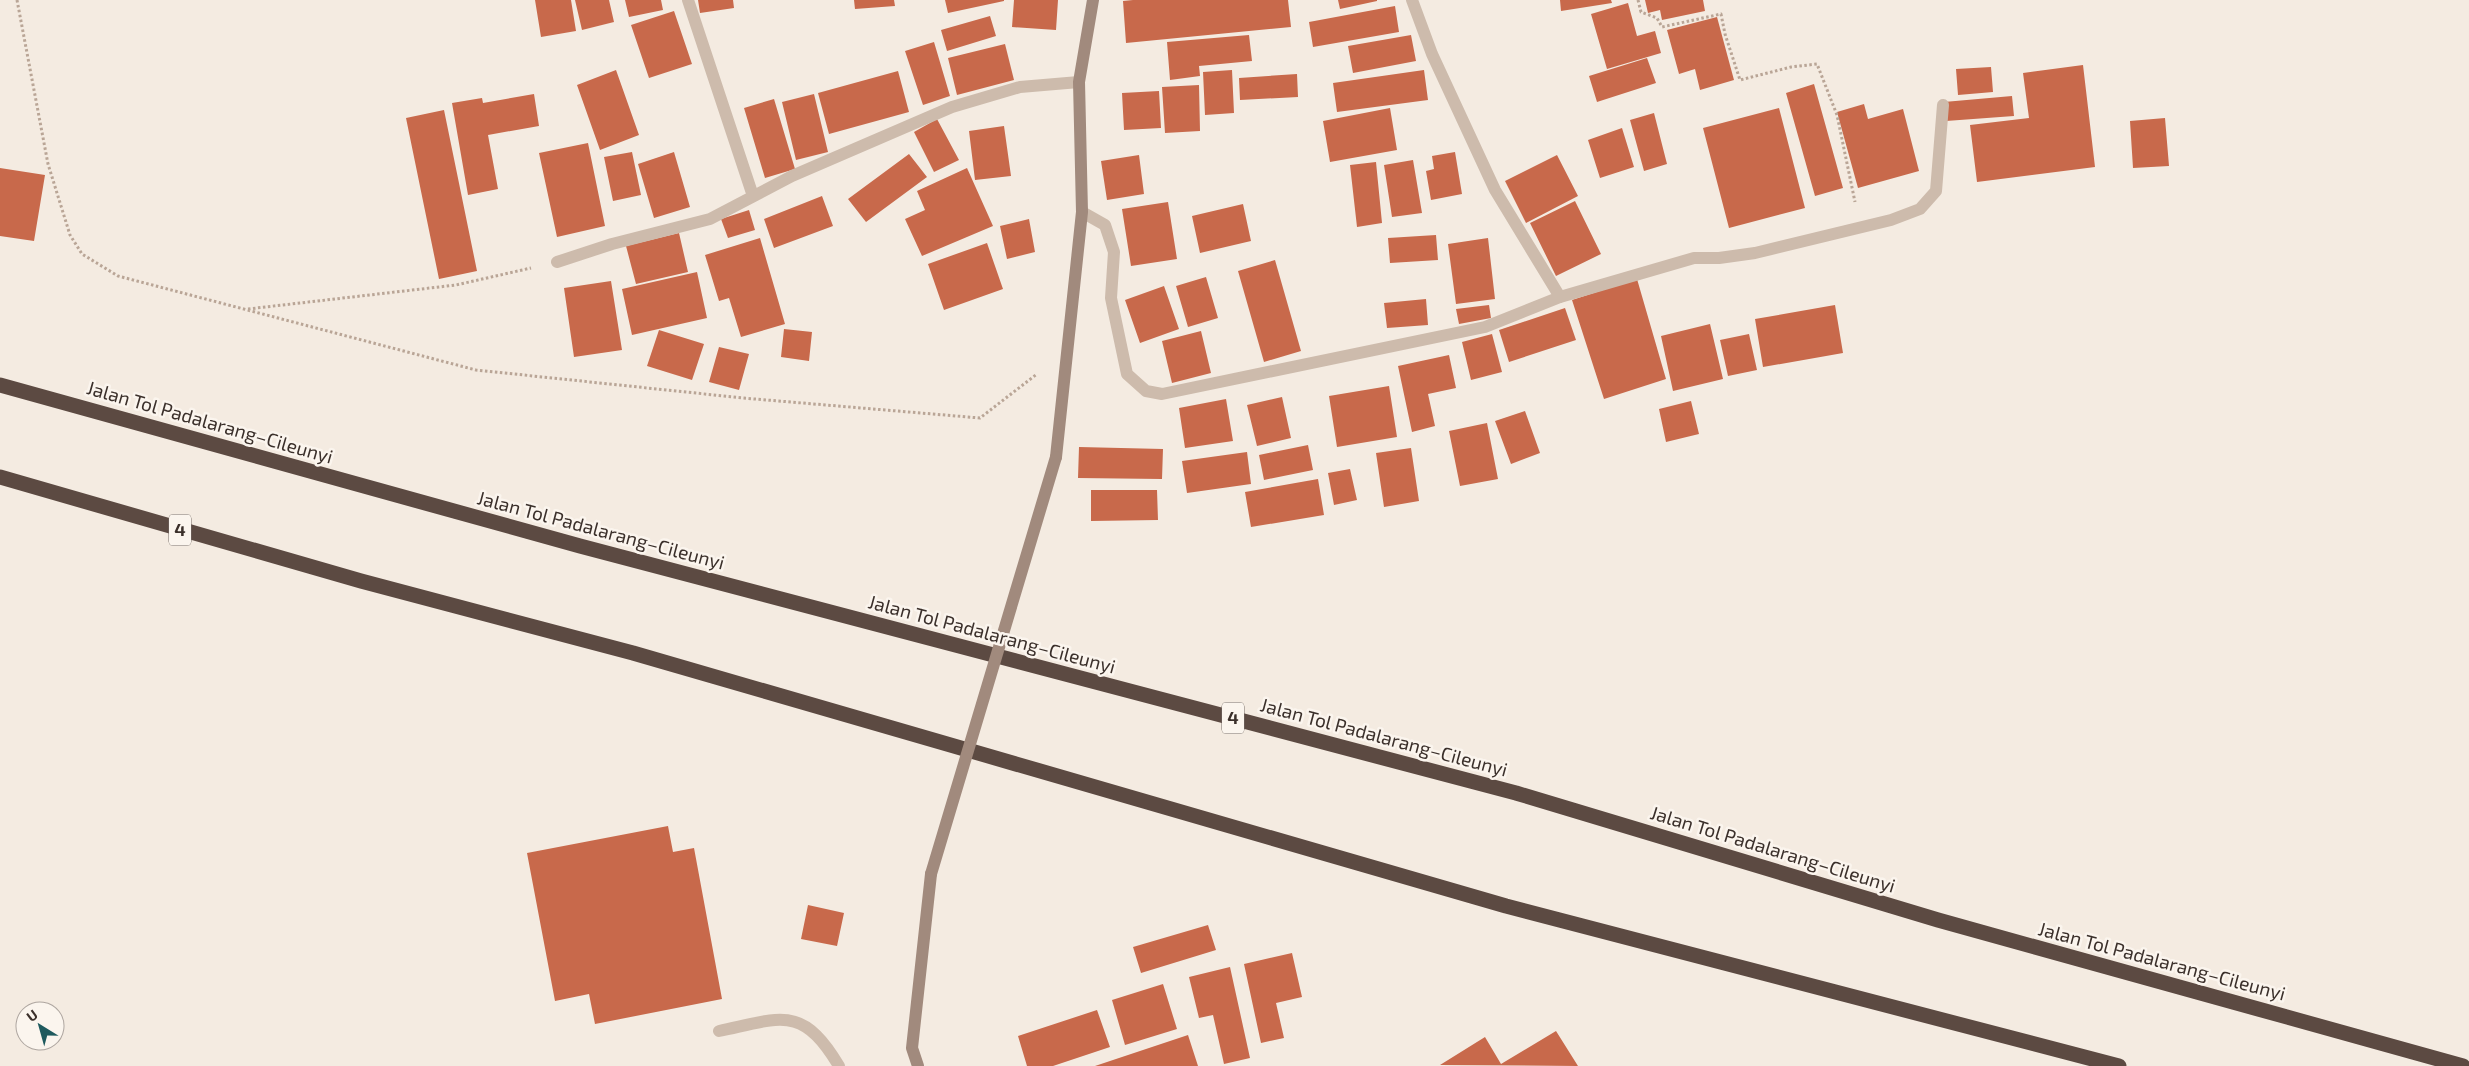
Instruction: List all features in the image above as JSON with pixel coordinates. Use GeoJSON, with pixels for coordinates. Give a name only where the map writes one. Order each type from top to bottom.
{"type":"FeatureCollection","features":[{"type":"Feature","properties":{"kind":"highway","name":"Jalan Tol Padalarang–Cileunyi"},"geometry":{"type":"LineString","coordinates":[[0,385],[580,546],[1516,793],[1938,920],[2463,1066]]}},
{"type":"Feature","properties":{"kind":"highway","name":"4"},"geometry":{"type":"LineString","coordinates":[[0,477],[342,576],[633,653],[1506,906],[2120,1066]]}},
{"type":"Feature","properties":{"kind":"street"},"geometry":{"type":"LineString","coordinates":[[688,0],[753,196]]}},
{"type":"Feature","properties":{"kind":"street"},"geometry":{"type":"LineString","coordinates":[[918,1066],[912,1048],[931,874],[1056,457],[1082,212],[1079,82],[1093,0]]}},
{"type":"Feature","properties":{"kind":"street"},"geometry":{"type":"LineString","coordinates":[[1412,0],[1432,54],[1495,190],[1560,297]]}},
{"type":"Feature","properties":{"kind":"street"},"geometry":{"type":"LineString","coordinates":[[557,262],[612,244],[710,219],[792,176],[952,107],[1020,87],[1079,82]]}},
{"type":"Feature","properties":{"kind":"street"},"geometry":{"type":"LineString","coordinates":[[1082,212],[1105,225],[1114,252],[1112,298],[1127,374],[1146,391],[1162,394],[1485,327],[1560,297],[1694,258],[1719,258],[1755,253],[1891,220],[1920,210],[1936,192],[1943,105]]}},
{"type":"Feature","properties":{"kind":"street"},"geometry":{"type":"LineString","coordinates":[[719,1031],[776,1019],[801,1022],[818,1035],[839,1066]]}},
{"type":"Feature","properties":{"kind":"path"},"geometry":{"type":"LineString","coordinates":[[16,0],[48,164],[70,235],[82,254],[118,276],[476,370],[744,398],[980,418],[1041,370]]}},
{"type":"Feature","properties":{"kind":"path"},"geometry":{"type":"LineString","coordinates":[[1638,0],[1642,12],[1657,18],[1662,27],[1721,14],[1725,34],[1740,80],[1791,67],[1817,64],[1837,115],[1861,227]]}},
{"type":"Feature","properties":{"kind":"path"},"geometry":{"type":"LineString","coordinates":[[245,310],[456,285],[557,262]]}},
{"type":"Feature","properties":{"kind":"building"},"geometry":{"type":"Polygon","coordinates":[[[535,0],[571,0],[576,31],[541,37],[535,0]]]}},
{"type":"Feature","properties":{"kind":"building"},"geometry":{"type":"Polygon","coordinates":[[[575,0],[609,0],[614,22],[582,30],[575,0]]]}},
{"type":"Feature","properties":{"kind":"building"},"geometry":{"type":"Polygon","coordinates":[[[625,0],[661,0],[663,10],[629,17],[625,0]]]}},
{"type":"Feature","properties":{"kind":"building"},"geometry":{"type":"Polygon","coordinates":[[[698,0],[733,0],[734,8],[700,13],[698,0]]]}},
{"type":"Feature","properties":{"kind":"building"},"geometry":{"type":"Polygon","coordinates":[[[854,0],[894,0],[895,6],[855,9],[854,0]]]}},
{"type":"Feature","properties":{"kind":"building"},"geometry":{"type":"Polygon","coordinates":[[[945,0],[1004,0],[1004,1],[948,13],[945,0]]]}},
{"type":"Feature","properties":{"kind":"building"},"geometry":{"type":"Polygon","coordinates":[[[1014,0],[1058,0],[1056,30],[1012,27],[1014,0]]]}},
{"type":"Feature","properties":{"kind":"building"},"geometry":{"type":"Polygon","coordinates":[[[1288,0],[1291,27],[1126,43],[1123,1],[1288,0]]]}},
{"type":"Feature","properties":{"kind":"building"},"geometry":{"type":"Polygon","coordinates":[[[1338,0],[1377,0],[1377,1],[1340,9],[1338,0]]]}},
{"type":"Feature","properties":{"kind":"building"},"geometry":{"type":"Polygon","coordinates":[[[1560,0],[1611,0],[1612,3],[1561,11],[1560,0]]]}},
{"type":"Feature","properties":{"kind":"building"},"geometry":{"type":"Polygon","coordinates":[[[1645,0],[1703,0],[1705,11],[1662,20],[1660,10],[1648,13],[1645,0]]]}},
{"type":"Feature","properties":{"kind":"building"},"geometry":{"type":"Polygon","coordinates":[[[1628,3],[1637,36],[1655,31],[1661,53],[1607,69],[1591,14],[1628,3]]]}},
{"type":"Feature","properties":{"kind":"building"},"geometry":{"type":"Polygon","coordinates":[[[1395,6],[1399,32],[1313,47],[1309,22],[1395,6]]]}},
{"type":"Feature","properties":{"kind":"building"},"geometry":{"type":"Polygon","coordinates":[[[674,11],[692,64],[649,78],[631,25],[674,11]]]}},
{"type":"Feature","properties":{"kind":"building"},"geometry":{"type":"Polygon","coordinates":[[[990,16],[996,36],[947,51],[941,30],[990,16]]]}},
{"type":"Feature","properties":{"kind":"building"},"geometry":{"type":"Polygon","coordinates":[[[1717,17],[1734,80],[1700,90],[1695,69],[1679,74],[1667,30],[1717,17]]]}},
{"type":"Feature","properties":{"kind":"building"},"geometry":{"type":"Polygon","coordinates":[[[1249,35],[1252,61],[1199,66],[1200,76],[1170,80],[1167,42],[1249,35]]]}},
{"type":"Feature","properties":{"kind":"building"},"geometry":{"type":"Polygon","coordinates":[[[1411,35],[1416,61],[1353,73],[1348,46],[1411,35]]]}},
{"type":"Feature","properties":{"kind":"building"},"geometry":{"type":"Polygon","coordinates":[[[934,42],[950,96],[923,105],[905,51],[934,42]]]}},
{"type":"Feature","properties":{"kind":"building"},"geometry":{"type":"Polygon","coordinates":[[[1005,44],[1014,80],[957,95],[948,58],[1005,44]]]}},
{"type":"Feature","properties":{"kind":"building"},"geometry":{"type":"Polygon","coordinates":[[[1647,58],[1656,83],[1597,102],[1589,76],[1647,58]]]}},
{"type":"Feature","properties":{"kind":"building"},"geometry":{"type":"Polygon","coordinates":[[[2083,65],[2095,167],[1977,182],[1970,125],[2029,118],[2023,73],[2083,65]]]}},
{"type":"Feature","properties":{"kind":"building"},"geometry":{"type":"Polygon","coordinates":[[[1991,67],[1993,92],[1958,95],[1956,69],[1991,67]]]}},
{"type":"Feature","properties":{"kind":"building"},"geometry":{"type":"Polygon","coordinates":[[[616,70],[639,135],[600,150],[577,85],[616,70]]]}},
{"type":"Feature","properties":{"kind":"building"},"geometry":{"type":"Polygon","coordinates":[[[1232,70],[1234,113],[1205,115],[1203,72],[1232,70]]]}},
{"type":"Feature","properties":{"kind":"building"},"geometry":{"type":"Polygon","coordinates":[[[1424,70],[1428,100],[1337,112],[1333,83],[1424,70]]]}},
{"type":"Feature","properties":{"kind":"building"},"geometry":{"type":"Polygon","coordinates":[[[898,71],[909,112],[829,134],[818,93],[898,71]]]}},
{"type":"Feature","properties":{"kind":"building"},"geometry":{"type":"Polygon","coordinates":[[[1297,74],[1298,97],[1240,100],[1239,78],[1297,74]]]}},
{"type":"Feature","properties":{"kind":"building"},"geometry":{"type":"Polygon","coordinates":[[[1814,84],[1843,188],[1815,196],[1786,93],[1814,84]]]}},
{"type":"Feature","properties":{"kind":"building"},"geometry":{"type":"Polygon","coordinates":[[[1199,85],[1200,131],[1165,133],[1162,87],[1199,85]]]}},
{"type":"Feature","properties":{"kind":"building"},"geometry":{"type":"Polygon","coordinates":[[[1159,91],[1161,128],[1124,130],[1122,93],[1159,91]]]}},
{"type":"Feature","properties":{"kind":"building"},"geometry":{"type":"Polygon","coordinates":[[[534,94],[539,126],[488,135],[498,189],[468,195],[452,103],[482,98],[483,103],[534,94]]]}},
{"type":"Feature","properties":{"kind":"building"},"geometry":{"type":"Polygon","coordinates":[[[814,94],[828,152],[796,160],[782,102],[814,94]]]}},
{"type":"Feature","properties":{"kind":"building"},"geometry":{"type":"Polygon","coordinates":[[[2012,96],[2014,116],[1946,121],[1944,102],[2012,96]]]}},
{"type":"Feature","properties":{"kind":"building"},"geometry":{"type":"Polygon","coordinates":[[[774,99],[795,169],[765,178],[744,108],[774,99]]]}},
{"type":"Feature","properties":{"kind":"building"},"geometry":{"type":"Polygon","coordinates":[[[1864,104],[1868,119],[1903,109],[1919,171],[1858,188],[1837,112],[1864,104]]]}},
{"type":"Feature","properties":{"kind":"building"},"geometry":{"type":"Polygon","coordinates":[[[1390,108],[1397,150],[1330,162],[1323,121],[1390,108]]]}},
{"type":"Feature","properties":{"kind":"building"},"geometry":{"type":"Polygon","coordinates":[[[1779,108],[1805,208],[1729,228],[1703,128],[1779,108]]]}},
{"type":"Feature","properties":{"kind":"building"},"geometry":{"type":"Polygon","coordinates":[[[444,110],[477,271],[439,279],[406,118],[444,110]]]}},
{"type":"Feature","properties":{"kind":"building"},"geometry":{"type":"Polygon","coordinates":[[[1654,113],[1667,164],[1644,171],[1630,120],[1654,113]]]}},
{"type":"Feature","properties":{"kind":"building"},"geometry":{"type":"Polygon","coordinates":[[[2165,118],[2169,166],[2133,168],[2130,121],[2165,118]]]}},
{"type":"Feature","properties":{"kind":"building"},"geometry":{"type":"Polygon","coordinates":[[[937,119],[959,160],[934,172],[914,132],[937,119]]]}},
{"type":"Feature","properties":{"kind":"building"},"geometry":{"type":"Polygon","coordinates":[[[1004,126],[1011,176],[975,180],[969,131],[1004,126]]]}},
{"type":"Feature","properties":{"kind":"building"},"geometry":{"type":"Polygon","coordinates":[[[1622,128],[1634,167],[1600,178],[1588,140],[1622,128]]]}},
{"type":"Feature","properties":{"kind":"building"},"geometry":{"type":"Polygon","coordinates":[[[588,143],[605,226],[557,237],[539,153],[588,143]]]}},
{"type":"Feature","properties":{"kind":"building"},"geometry":{"type":"Polygon","coordinates":[[[632,152],[641,195],[613,201],[604,157],[632,152]]]}},
{"type":"Feature","properties":{"kind":"building"},"geometry":{"type":"Polygon","coordinates":[[[674,152],[690,207],[654,218],[638,164],[674,152]]]}},
{"type":"Feature","properties":{"kind":"building"},"geometry":{"type":"Polygon","coordinates":[[[1455,152],[1462,194],[1431,200],[1426,171],[1434,169],[1432,156],[1455,152]]]}},
{"type":"Feature","properties":{"kind":"building"},"geometry":{"type":"Polygon","coordinates":[[[909,154],[927,177],[866,222],[848,199],[909,154]]]}},
{"type":"Feature","properties":{"kind":"building"},"geometry":{"type":"Polygon","coordinates":[[[1139,155],[1144,194],[1107,200],[1101,161],[1139,155]]]}},
{"type":"Feature","properties":{"kind":"building"},"geometry":{"type":"Polygon","coordinates":[[[1557,155],[1578,196],[1526,223],[1505,181],[1557,155]]]}},
{"type":"Feature","properties":{"kind":"building"},"geometry":{"type":"Polygon","coordinates":[[[1413,160],[1422,213],[1392,217],[1384,165],[1413,160]]]}},
{"type":"Feature","properties":{"kind":"building"},"geometry":{"type":"Polygon","coordinates":[[[1376,162],[1382,223],[1357,227],[1350,165],[1376,162]]]}},
{"type":"Feature","properties":{"kind":"building"},"geometry":{"type":"Polygon","coordinates":[[[0,168],[45,175],[34,241],[0,236],[0,168]]]}},
{"type":"Feature","properties":{"kind":"building"},"geometry":{"type":"Polygon","coordinates":[[[967,168],[993,226],[922,256],[905,219],[925,210],[917,191],[967,168]]]}},
{"type":"Feature","properties":{"kind":"building"},"geometry":{"type":"Polygon","coordinates":[[[822,196],[833,226],[774,248],[764,219],[822,196]]]}},
{"type":"Feature","properties":{"kind":"building"},"geometry":{"type":"Polygon","coordinates":[[[1575,201],[1601,254],[1556,276],[1530,223],[1575,201]]]}},
{"type":"Feature","properties":{"kind":"building"},"geometry":{"type":"Polygon","coordinates":[[[1168,202],[1177,259],[1131,266],[1122,209],[1168,202]]]}},
{"type":"Feature","properties":{"kind":"building"},"geometry":{"type":"Polygon","coordinates":[[[1243,204],[1251,241],[1200,253],[1192,216],[1243,204]]]}},
{"type":"Feature","properties":{"kind":"building"},"geometry":{"type":"Polygon","coordinates":[[[749,210],[755,230],[728,238],[721,219],[749,210]]]}},
{"type":"Feature","properties":{"kind":"building"},"geometry":{"type":"Polygon","coordinates":[[[1029,219],[1035,252],[1007,259],[1000,226],[1029,219]]]}},
{"type":"Feature","properties":{"kind":"building"},"geometry":{"type":"Polygon","coordinates":[[[679,233],[688,272],[636,284],[626,246],[679,233]]]}},
{"type":"Feature","properties":{"kind":"building"},"geometry":{"type":"Polygon","coordinates":[[[1436,235],[1438,260],[1390,263],[1388,238],[1436,235]]]}},
{"type":"Feature","properties":{"kind":"building"},"geometry":{"type":"Polygon","coordinates":[[[760,238],[785,324],[741,337],[729,298],[719,301],[705,255],[760,238]]]}},
{"type":"Feature","properties":{"kind":"building"},"geometry":{"type":"Polygon","coordinates":[[[1488,238],[1495,299],[1456,304],[1448,244],[1488,238]]]}},
{"type":"Feature","properties":{"kind":"building"},"geometry":{"type":"Polygon","coordinates":[[[987,243],[1003,289],[944,310],[928,264],[987,243]]]}},
{"type":"Feature","properties":{"kind":"building"},"geometry":{"type":"Polygon","coordinates":[[[1275,260],[1301,351],[1264,362],[1238,271],[1275,260]]]}},
{"type":"Feature","properties":{"kind":"building"},"geometry":{"type":"Polygon","coordinates":[[[697,272],[707,318],[632,335],[622,289],[697,272]]]}},
{"type":"Feature","properties":{"kind":"building"},"geometry":{"type":"Polygon","coordinates":[[[1206,277],[1218,318],[1188,327],[1176,286],[1206,277]]]}},
{"type":"Feature","properties":{"kind":"building"},"geometry":{"type":"Polygon","coordinates":[[[1637,279],[1666,379],[1604,399],[1572,300],[1637,279]]]}},
{"type":"Feature","properties":{"kind":"building"},"geometry":{"type":"Polygon","coordinates":[[[611,281],[622,350],[574,357],[564,288],[611,281]]]}},
{"type":"Feature","properties":{"kind":"building"},"geometry":{"type":"Polygon","coordinates":[[[1164,286],[1179,329],[1140,343],[1125,300],[1164,286]]]}},
{"type":"Feature","properties":{"kind":"building"},"geometry":{"type":"Polygon","coordinates":[[[1426,299],[1428,325],[1387,328],[1384,303],[1426,299]]]}},
{"type":"Feature","properties":{"kind":"building"},"geometry":{"type":"Polygon","coordinates":[[[1489,305],[1491,318],[1459,324],[1456,309],[1489,305]]]}},
{"type":"Feature","properties":{"kind":"building"},"geometry":{"type":"Polygon","coordinates":[[[1835,305],[1843,353],[1763,367],[1755,319],[1835,305]]]}},
{"type":"Feature","properties":{"kind":"building"},"geometry":{"type":"Polygon","coordinates":[[[1565,308],[1576,340],[1509,362],[1499,330],[1565,308]]]}},
{"type":"Feature","properties":{"kind":"building"},"geometry":{"type":"Polygon","coordinates":[[[1710,324],[1723,379],[1673,391],[1661,336],[1710,324]]]}},
{"type":"Feature","properties":{"kind":"building"},"geometry":{"type":"Polygon","coordinates":[[[784,329],[812,332],[809,361],[781,357],[784,329]]]}},
{"type":"Feature","properties":{"kind":"building"},"geometry":{"type":"Polygon","coordinates":[[[659,330],[704,344],[692,380],[647,366],[659,330]]]}},
{"type":"Feature","properties":{"kind":"building"},"geometry":{"type":"Polygon","coordinates":[[[1201,331],[1211,373],[1172,383],[1162,341],[1201,331]]]}},
{"type":"Feature","properties":{"kind":"building"},"geometry":{"type":"Polygon","coordinates":[[[1492,334],[1502,372],[1471,380],[1462,342],[1492,334]]]}},
{"type":"Feature","properties":{"kind":"building"},"geometry":{"type":"Polygon","coordinates":[[[1749,334],[1757,370],[1728,376],[1720,340],[1749,334]]]}},
{"type":"Feature","properties":{"kind":"building"},"geometry":{"type":"Polygon","coordinates":[[[719,347],[749,354],[739,390],[709,382],[719,347]]]}},
{"type":"Feature","properties":{"kind":"building"},"geometry":{"type":"Polygon","coordinates":[[[1449,355],[1456,388],[1428,394],[1435,426],[1412,432],[1398,366],[1449,355]]]}},
{"type":"Feature","properties":{"kind":"building"},"geometry":{"type":"Polygon","coordinates":[[[1389,386],[1397,437],[1337,447],[1329,396],[1389,386]]]}},
{"type":"Feature","properties":{"kind":"building"},"geometry":{"type":"Polygon","coordinates":[[[1282,397],[1291,438],[1257,446],[1247,405],[1282,397]]]}},
{"type":"Feature","properties":{"kind":"building"},"geometry":{"type":"Polygon","coordinates":[[[1226,399],[1233,441],[1185,448],[1179,408],[1226,399]]]}},
{"type":"Feature","properties":{"kind":"building"},"geometry":{"type":"Polygon","coordinates":[[[1691,401],[1699,434],[1666,442],[1659,409],[1691,401]]]}},
{"type":"Feature","properties":{"kind":"building"},"geometry":{"type":"Polygon","coordinates":[[[1525,411],[1540,453],[1511,464],[1495,421],[1525,411]]]}},
{"type":"Feature","properties":{"kind":"building"},"geometry":{"type":"Polygon","coordinates":[[[1487,423],[1498,479],[1460,486],[1449,431],[1487,423]]]}},
{"type":"Feature","properties":{"kind":"building"},"geometry":{"type":"Polygon","coordinates":[[[1308,445],[1313,470],[1264,480],[1259,455],[1308,445]]]}},
{"type":"Feature","properties":{"kind":"building"},"geometry":{"type":"Polygon","coordinates":[[[1079,447],[1163,449],[1162,479],[1078,478],[1079,447]]]}},
{"type":"Feature","properties":{"kind":"building"},"geometry":{"type":"Polygon","coordinates":[[[1411,448],[1419,501],[1384,507],[1376,453],[1411,448]]]}},
{"type":"Feature","properties":{"kind":"building"},"geometry":{"type":"Polygon","coordinates":[[[1247,452],[1251,484],[1187,493],[1182,461],[1247,452]]]}},
{"type":"Feature","properties":{"kind":"building"},"geometry":{"type":"Polygon","coordinates":[[[1350,469],[1357,500],[1334,505],[1328,473],[1350,469]]]}},
{"type":"Feature","properties":{"kind":"building"},"geometry":{"type":"Polygon","coordinates":[[[1318,479],[1324,515],[1251,527],[1245,492],[1318,479]]]}},
{"type":"Feature","properties":{"kind":"building"},"geometry":{"type":"Polygon","coordinates":[[[1091,490],[1157,490],[1158,520],[1091,521],[1091,490]]]}},
{"type":"Feature","properties":{"kind":"building"},"geometry":{"type":"Polygon","coordinates":[[[668,826],[673,852],[694,848],[722,999],[595,1024],[589,994],[555,1001],[527,853],[668,826]]]}},
{"type":"Feature","properties":{"kind":"building"},"geometry":{"type":"Polygon","coordinates":[[[808,905],[844,913],[837,946],[801,939],[808,905]]]}},
{"type":"Feature","properties":{"kind":"building"},"geometry":{"type":"Polygon","coordinates":[[[1208,925],[1216,950],[1141,973],[1133,947],[1208,925]]]}},
{"type":"Feature","properties":{"kind":"building"},"geometry":{"type":"Polygon","coordinates":[[[1292,953],[1302,997],[1276,1003],[1284,1038],[1261,1043],[1244,964],[1292,953]]]}},
{"type":"Feature","properties":{"kind":"building"},"geometry":{"type":"Polygon","coordinates":[[[1230,967],[1250,1058],[1224,1064],[1213,1015],[1199,1018],[1189,977],[1230,967]]]}},
{"type":"Feature","properties":{"kind":"building"},"geometry":{"type":"Polygon","coordinates":[[[1163,984],[1177,1029],[1125,1045],[1112,1000],[1163,984]]]}},
{"type":"Feature","properties":{"kind":"building"},"geometry":{"type":"Polygon","coordinates":[[[1097,1010],[1110,1047],[1053,1066],[1027,1066],[1018,1036],[1097,1010]]]}},
{"type":"Feature","properties":{"kind":"building"},"geometry":{"type":"Polygon","coordinates":[[[1556,1031],[1578,1066],[1440,1065],[1485,1037],[1501,1064],[1556,1031]]]}},
{"type":"Feature","properties":{"kind":"building"},"geometry":{"type":"Polygon","coordinates":[[[1188,1035],[1198,1066],[1095,1066],[1188,1035]]]}}]}
